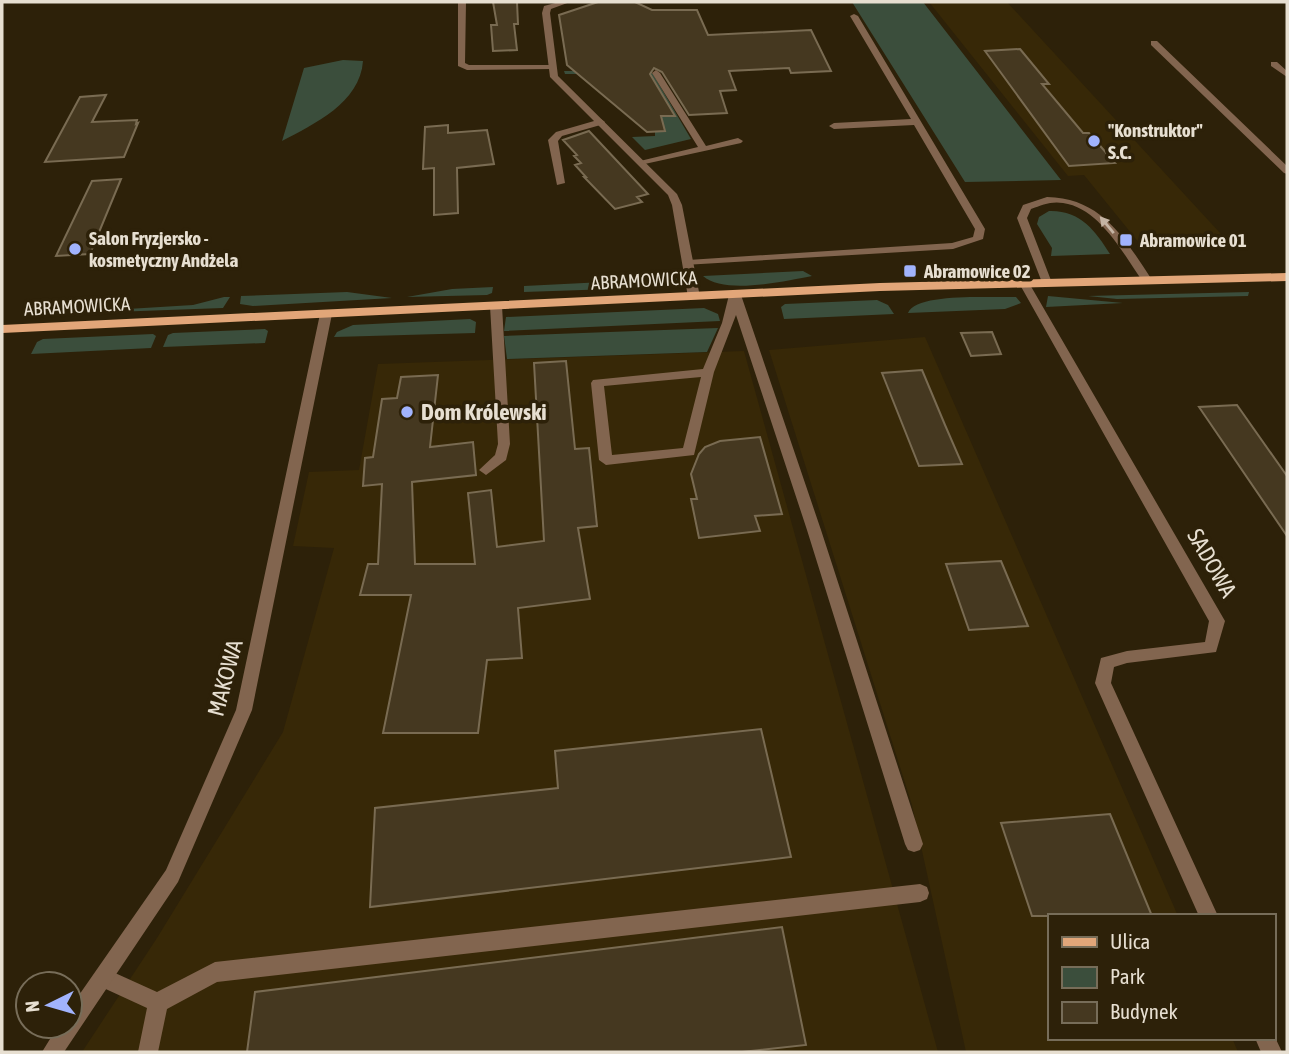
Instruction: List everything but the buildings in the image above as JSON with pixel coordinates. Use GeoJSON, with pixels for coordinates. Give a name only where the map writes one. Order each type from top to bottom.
{"type":"FeatureCollection","features":[{"type":"Feature","properties":{"kind":"main road","name":"ABRAMOWICKA"},"geometry":{"type":"LineString","coordinates":[[2,329],[1047,282],[1287,276]]}},
{"type":"Feature","properties":{"kind":"street"},"geometry":{"type":"LineString","coordinates":[[462,2],[461,64],[467,68],[551,67]]}},
{"type":"Feature","properties":{"kind":"street"},"geometry":{"type":"LineString","coordinates":[[566,2],[547,8],[551,67],[557,81],[666,185],[677,205],[694,297]]}},
{"type":"Feature","properties":{"kind":"street"},"geometry":{"type":"LineString","coordinates":[[688,262],[938,248],[978,239],[979,229],[854,16]]}},
{"type":"Feature","properties":{"kind":"street"},"geometry":{"type":"LineString","coordinates":[[1154,43],[1287,172]]}},
{"type":"Feature","properties":{"kind":"street"},"geometry":{"type":"LineString","coordinates":[[1275,64],[1287,75]]}},
{"type":"Feature","properties":{"kind":"street"},"geometry":{"type":"LineString","coordinates":[[656,73],[703,148]]}},
{"type":"Feature","properties":{"kind":"street"},"geometry":{"type":"LineString","coordinates":[[560,183],[553,140],[559,135],[601,122]]}},
{"type":"Feature","properties":{"kind":"street"},"geometry":{"type":"LineString","coordinates":[[834,126],[914,122]]}},
{"type":"Feature","properties":{"kind":"street"},"geometry":{"type":"LineString","coordinates":[[643,163],[738,141]]}},
{"type":"Feature","properties":{"kind":"street"},"geometry":{"type":"LineString","coordinates":[[1047,282],[1022,218],[1027,207],[1049,201],[1079,205],[1101,217],[1147,280]]}},
{"type":"Feature","properties":{"kind":"street","name":"SADOWA"},"geometry":{"type":"LineString","coordinates":[[1024,283],[1217,621],[1210,648],[1127,657],[1107,663],[1103,683],[1208,914]]}},
{"type":"Feature","properties":{"kind":"street"},"geometry":{"type":"LineString","coordinates":[[708,372],[597,383],[606,460],[689,452],[708,372],[728,323],[735,295]]}},
{"type":"Feature","properties":{"kind":"street"},"geometry":{"type":"LineString","coordinates":[[735,295],[814,530],[914,845]]}},
{"type":"Feature","properties":{"kind":"street"},"geometry":{"type":"LineString","coordinates":[[486,470],[501,457],[504,444],[496,306]]}},
{"type":"Feature","properties":{"kind":"street","name":"MAKOWA"},"geometry":{"type":"LineString","coordinates":[[52,1052],[172,876],[244,710],[326,314]]}},
{"type":"Feature","properties":{"kind":"street"},"geometry":{"type":"LineString","coordinates":[[148,1052],[158,1003],[215,972],[920,893]]}},
{"type":"Feature","properties":{"kind":"street"},"geometry":{"type":"LineString","coordinates":[[104,978],[158,1003]]}},
{"type":"Feature","properties":{"kind":"shaded area"},"geometry":{"type":"Polygon","coordinates":[[[929,2],[1007,2],[1233,247],[1144,249],[1084,175],[1068,176],[929,2]]]}},
{"type":"Feature","properties":{"kind":"shaded area"},"geometry":{"type":"Polygon","coordinates":[[[925,337],[1177,914],[1048,914],[1048,1040],[1233,1040],[1238,1052],[966,1052],[912,805],[769,350],[925,337]]]}},
{"type":"Feature","properties":{"kind":"shaded area"},"geometry":{"type":"Polygon","coordinates":[[[744,351],[938,1052],[82,1052],[157,938],[283,732],[334,548],[293,546],[309,472],[359,470],[378,364],[744,351]]]}},
{"type":"Feature","properties":{"kind":"green space"},"geometry":{"type":"Polygon","coordinates":[[[852,2],[923,2],[1061,180],[965,182],[852,2]]]}},
{"type":"Feature","properties":{"kind":"green space"},"geometry":{"type":"Polygon","coordinates":[[[622,57],[653,74],[691,139],[645,150],[632,137],[655,136],[655,131],[665,131],[662,120],[582,74],[565,74],[564,71],[590,71],[622,57]]]}},
{"type":"Feature","properties":{"kind":"green space"},"geometry":{"type":"Polygon","coordinates":[[[343,60],[363,61],[354,89],[321,119],[282,141],[304,68],[343,60]]]}},
{"type":"Feature","properties":{"kind":"green space"},"geometry":{"type":"Polygon","coordinates":[[[1049,211],[1070,214],[1086,223],[1110,254],[1051,256],[1052,248],[1037,224],[1039,217],[1049,211]]]}},
{"type":"Feature","properties":{"kind":"green space"},"geometry":{"type":"Polygon","coordinates":[[[803,271],[812,276],[740,286],[713,282],[703,276],[803,271]]]}},
{"type":"Feature","properties":{"kind":"green space"},"geometry":{"type":"Polygon","coordinates":[[[684,278],[670,287],[524,292],[524,286],[684,278]]]}},
{"type":"Feature","properties":{"kind":"green space"},"geometry":{"type":"Polygon","coordinates":[[[493,287],[492,293],[487,295],[407,297],[452,289],[493,287]]]}},
{"type":"Feature","properties":{"kind":"green space"},"geometry":{"type":"Polygon","coordinates":[[[347,292],[392,298],[253,306],[240,304],[241,296],[347,292]]]}},
{"type":"Feature","properties":{"kind":"green space"},"geometry":{"type":"Polygon","coordinates":[[[1249,292],[1248,296],[1117,299],[1088,296],[1249,292]]]}},
{"type":"Feature","properties":{"kind":"green space"},"geometry":{"type":"Polygon","coordinates":[[[1048,296],[1123,303],[1046,307],[1048,296]]]}},
{"type":"Feature","properties":{"kind":"green space"},"geometry":{"type":"Polygon","coordinates":[[[230,297],[223,308],[111,310],[193,305],[230,297]]]}},
{"type":"Feature","properties":{"kind":"green space"},"geometry":{"type":"Polygon","coordinates":[[[1016,297],[1021,303],[1005,309],[908,313],[914,306],[940,299],[1016,297]]]}},
{"type":"Feature","properties":{"kind":"green space"},"geometry":{"type":"Polygon","coordinates":[[[877,300],[888,305],[894,314],[784,319],[781,307],[785,304],[877,300]]]}},
{"type":"Feature","properties":{"kind":"green space"},"geometry":{"type":"Polygon","coordinates":[[[704,308],[718,314],[720,321],[504,331],[506,317],[704,308]]]}},
{"type":"Feature","properties":{"kind":"green space"},"geometry":{"type":"Polygon","coordinates":[[[470,319],[476,322],[475,333],[334,337],[337,332],[353,325],[470,319]]]}},
{"type":"Feature","properties":{"kind":"green space"},"geometry":{"type":"Polygon","coordinates":[[[718,328],[707,352],[507,359],[504,336],[718,328]]]}},
{"type":"Feature","properties":{"kind":"green space"},"geometry":{"type":"Polygon","coordinates":[[[268,331],[265,343],[163,347],[168,335],[173,333],[268,331]]]}},
{"type":"Feature","properties":{"kind":"green space"},"geometry":{"type":"Polygon","coordinates":[[[156,336],[151,348],[31,354],[37,342],[43,339],[156,336]]]}},
{"type":"Feature","properties":{"kind":"place","name":"\"Konstruktor\" S.C."},"geometry":{"type":"Point","coordinates":[1094,141]}},
{"type":"Feature","properties":{"kind":"place","name":"Abramowice 01"},"geometry":{"type":"Point","coordinates":[1126,240]}},
{"type":"Feature","properties":{"kind":"place","name":"Salon Fryzjersko - kosmetyczny Andżela"},"geometry":{"type":"Point","coordinates":[75,249]}},
{"type":"Feature","properties":{"kind":"place","name":"Abramowice 02"},"geometry":{"type":"Point","coordinates":[910,271]}},
{"type":"Feature","properties":{"kind":"place","name":"Dom Królewski"},"geometry":{"type":"Point","coordinates":[407,412]}}]}
